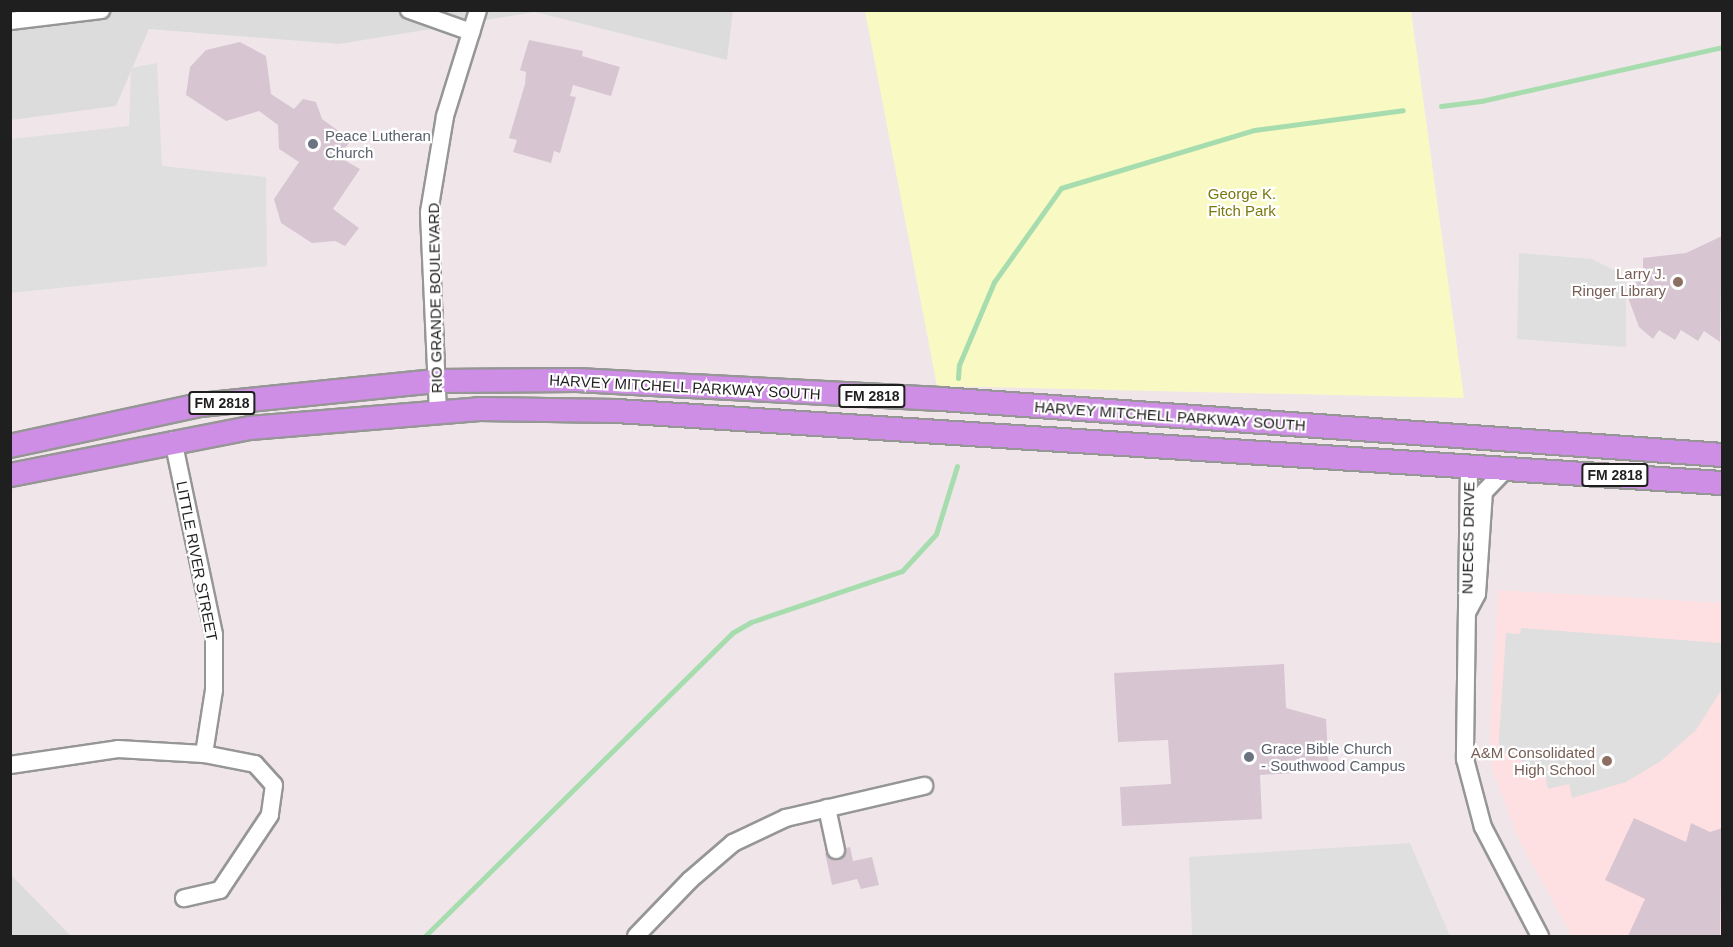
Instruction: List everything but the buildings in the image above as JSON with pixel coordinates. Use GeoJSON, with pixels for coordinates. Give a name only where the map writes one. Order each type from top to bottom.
{"type":"FeatureCollection","features":[{"type":"Feature","properties":{"kind":"highway","name":"HARVEY MITCHELL PARKWAY SOUTH"},"geometry":{"type":"LineString","coordinates":[[10,446],[200,405],[436,381],[577,380],[906,398],[1722,455]]}},
{"type":"Feature","properties":{"kind":"highway","name":"HARVEY MITCHELL PARKWAY SOUTH"},"geometry":{"type":"LineString","coordinates":[[10,475],[173,440],[250,428],[438,412],[617,411],[1469,464],[1722,483]]}},
{"type":"Feature","properties":{"kind":"highway"},"geometry":{"type":"LineString","coordinates":[[1469,464],[1504,440]]}},
{"type":"Feature","properties":{"kind":"street"},"geometry":{"type":"LineString","coordinates":[[10,21],[101,10]]}},
{"type":"Feature","properties":{"kind":"street"},"geometry":{"type":"LineString","coordinates":[[410,10],[471,32]]}},
{"type":"Feature","properties":{"kind":"street","name":"RIO GRANDE BOULEVARD"},"geometry":{"type":"LineString","coordinates":[[438,412],[429,212],[445,116],[478,10]]}},
{"type":"Feature","properties":{"kind":"street","name":"LITTLE RIVER STREET"},"geometry":{"type":"LineString","coordinates":[[173,440],[214,635],[214,690],[204,754]]}},
{"type":"Feature","properties":{"kind":"street","name":"NUECES DRIVE"},"geometry":{"type":"LineString","coordinates":[[1469,464],[1464,593],[1468,611],[1463,720],[1468,780],[1489,842],[1540,936]]}},
{"type":"Feature","properties":{"kind":"street","name":"NUECES DRIVE"},"geometry":{"type":"LineString","coordinates":[[1468,611],[1477,594],[1484,492],[1507,468]]}},
{"type":"Feature","properties":{"kind":"street"},"geometry":{"type":"LineString","coordinates":[[10,765],[118,749],[204,754],[255,764],[274,785],[275,801],[220,890],[184,898]]}},
{"type":"Feature","properties":{"kind":"street"},"geometry":{"type":"LineString","coordinates":[[636,936],[690,879],[733,843],[786,818],[924,786]]}},
{"type":"Feature","properties":{"kind":"street"},"geometry":{"type":"LineString","coordinates":[[827,808],[836,850]]}},
{"type":"Feature","properties":{"kind":"shaded area"},"geometry":{"type":"Polygon","coordinates":[[[10,11],[733,11],[727,60],[535,12],[339,44],[149,29],[116,106],[11,120],[10,11]]]}},
{"type":"Feature","properties":{"kind":"shaded area"},"geometry":{"type":"Polygon","coordinates":[[[157,63],[162,166],[266,177],[267,266],[11,293],[11,139],[129,126],[131,68],[157,63]]]}},
{"type":"Feature","properties":{"kind":"shaded area"},"geometry":{"type":"Polygon","coordinates":[[[1519,253],[1592,259],[1616,271],[1626,283],[1626,347],[1517,339],[1519,253]]]}},
{"type":"Feature","properties":{"kind":"shaded area","name":"A&M Consolidated High School"},"geometry":{"type":"Polygon","coordinates":[[[1498,590],[1722,603],[1722,936],[1572,936],[1520,842],[1492,769],[1490,735],[1498,590]]]}},
{"type":"Feature","properties":{"kind":"shaded area"},"geometry":{"type":"Polygon","coordinates":[[[1521,628],[1722,643],[1722,689],[1696,730],[1661,761],[1626,782],[1572,798],[1569,784],[1548,789],[1545,776],[1511,754],[1498,753],[1506,633],[1520,634],[1521,628]]]}},
{"type":"Feature","properties":{"kind":"shaded area"},"geometry":{"type":"Polygon","coordinates":[[[1410,843],[1450,936],[1192,936],[1189,857],[1410,843]]]}},
{"type":"Feature","properties":{"kind":"shaded area"},"geometry":{"type":"Polygon","coordinates":[[[11,875],[71,936],[11,936],[11,875]]]}},
{"type":"Feature","properties":{"kind":"green space","name":"George K. Fitch Park"},"geometry":{"type":"Polygon","coordinates":[[[865,11],[1411,11],[1464,398],[937,386],[865,11]]]}},
{"type":"Feature","properties":{"kind":"waterway"},"geometry":{"type":"LineString","coordinates":[[1441,106],[1481,101],[1722,47]]}},
{"type":"Feature","properties":{"kind":"waterway"},"geometry":{"type":"LineString","coordinates":[[958,378],[959,365],[994,282],[1061,188],[1254,130],[1403,110]]}},
{"type":"Feature","properties":{"kind":"waterway"},"geometry":{"type":"LineString","coordinates":[[425,936],[732,633],[751,622],[902,571],[936,534],[957,466]]}},
{"type":"Feature","properties":{"kind":"place","name":"Peace Lutheran Church"},"geometry":{"type":"Point","coordinates":[313,144]}},
{"type":"Feature","properties":{"kind":"place","name":"Larry J. Ringer Library"},"geometry":{"type":"Point","coordinates":[1678,282]}},
{"type":"Feature","properties":{"kind":"place","name":"Grace Bible Church - Southwood Campus"},"geometry":{"type":"Point","coordinates":[1249,757]}},
{"type":"Feature","properties":{"kind":"place","name":"A&M Consolidated High School"},"geometry":{"type":"Point","coordinates":[1607,761]}}]}
